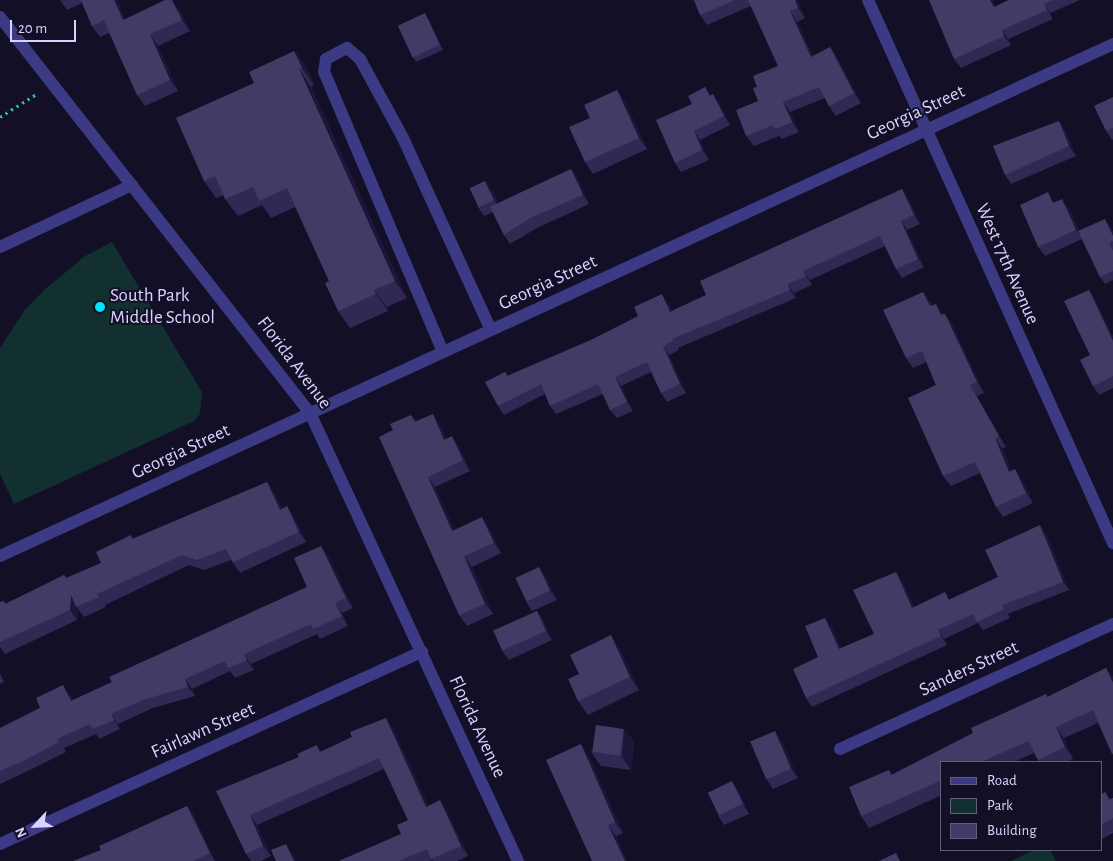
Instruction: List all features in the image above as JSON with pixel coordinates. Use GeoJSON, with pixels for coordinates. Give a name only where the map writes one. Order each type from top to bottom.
{"type":"FeatureCollection","features":[{"type":"Feature","properties":{"kind":"street","name":"West 17th Avenue"},"geometry":{"type":"LineString","coordinates":[[868,0],[1113,543]]}},
{"type":"Feature","properties":{"kind":"street","name":"Florida Avenue"},"geometry":{"type":"LineString","coordinates":[[0,17],[310,413],[518,861]]}},
{"type":"Feature","properties":{"kind":"street","name":"Georgia Street"},"geometry":{"type":"LineString","coordinates":[[0,556],[1113,44]]}},
{"type":"Feature","properties":{"kind":"street"},"geometry":{"type":"LineString","coordinates":[[443,352],[324,72],[326,59],[347,48],[360,59],[403,138],[490,330]]}},
{"type":"Feature","properties":{"kind":"street"},"geometry":{"type":"LineString","coordinates":[[0,247],[132,185]]}},
{"type":"Feature","properties":{"kind":"street","name":"Sanders Street"},"geometry":{"type":"LineString","coordinates":[[840,749],[1113,624]]}},
{"type":"Feature","properties":{"kind":"street","name":"Fairlawn Street"},"geometry":{"type":"LineString","coordinates":[[0,844],[422,652]]}},
{"type":"Feature","properties":{"kind":"path"},"geometry":{"type":"LineString","coordinates":[[0,117],[28,101],[52,82]]}},
{"type":"Feature","properties":{"kind":"green space"},"geometry":{"type":"Polygon","coordinates":[[[112,242],[202,392],[200,414],[194,421],[14,504],[0,474],[0,348],[24,311],[44,290],[85,256],[112,242]]]}},
{"type":"Feature","properties":{"kind":"green space"},"geometry":{"type":"Polygon","coordinates":[[[1032,851],[1051,851],[1056,861],[1011,861],[1032,851]]]}},
{"type":"Feature","properties":{"kind":"building"},"geometry":{"type":"Polygon","coordinates":[[[81,0],[114,0],[123,20],[165,0],[172,0],[182,20],[150,34],[170,80],[137,95],[104,20],[92,26],[81,0]]]}},
{"type":"Feature","properties":{"kind":"building"},"geometry":{"type":"Polygon","coordinates":[[[694,0],[735,0],[700,15],[694,0]]]}},
{"type":"Feature","properties":{"kind":"building"},"geometry":{"type":"Polygon","coordinates":[[[748,0],[795,0],[798,8],[790,11],[811,57],[830,47],[854,93],[829,106],[819,87],[783,102],[792,122],[775,129],[773,125],[746,136],[736,110],[758,101],[753,88],[757,87],[753,76],[778,66],[748,0]]]}},
{"type":"Feature","properties":{"kind":"building"},"geometry":{"type":"Polygon","coordinates":[[[929,0],[990,0],[994,7],[1009,0],[1053,0],[1044,4],[1047,10],[1002,30],[1004,36],[954,59],[929,0]]]}},
{"type":"Feature","properties":{"kind":"building"},"geometry":{"type":"Polygon","coordinates":[[[425,13],[440,45],[413,57],[398,26],[425,13]]]}},
{"type":"Feature","properties":{"kind":"building"},"geometry":{"type":"Polygon","coordinates":[[[294,51],[302,68],[299,69],[395,281],[374,290],[376,294],[338,311],[325,283],[329,281],[287,188],[259,201],[253,187],[225,199],[215,176],[204,181],[176,118],[254,83],[249,72],[294,51]]]}},
{"type":"Feature","properties":{"kind":"building"},"geometry":{"type":"Polygon","coordinates":[[[705,87],[709,96],[713,94],[724,116],[694,131],[702,150],[675,163],[656,120],[692,104],[688,96],[705,87]]]}},
{"type":"Feature","properties":{"kind":"building"},"geometry":{"type":"Polygon","coordinates":[[[617,90],[639,138],[585,162],[569,127],[590,118],[584,105],[617,90]]]}},
{"type":"Feature","properties":{"kind":"building"},"geometry":{"type":"Polygon","coordinates":[[[1113,97],[1113,128],[1106,131],[1094,106],[1113,97]]]}},
{"type":"Feature","properties":{"kind":"building"},"geometry":{"type":"Polygon","coordinates":[[[1059,121],[1069,146],[1005,175],[993,146],[1059,121]]]}},
{"type":"Feature","properties":{"kind":"building"},"geometry":{"type":"Polygon","coordinates":[[[571,169],[583,195],[530,218],[504,235],[490,207],[571,169]]]}},
{"type":"Feature","properties":{"kind":"building"},"geometry":{"type":"Polygon","coordinates":[[[485,181],[494,200],[478,207],[470,188],[485,181]]]}},
{"type":"Feature","properties":{"kind":"building"},"geometry":{"type":"Polygon","coordinates":[[[902,189],[914,215],[901,221],[918,259],[896,269],[880,236],[803,271],[806,276],[788,284],[790,290],[672,339],[673,341],[663,346],[680,384],[661,393],[647,362],[615,377],[627,402],[610,410],[598,384],[550,406],[541,384],[498,406],[485,382],[505,372],[507,376],[591,340],[638,316],[634,307],[662,294],[670,312],[706,295],[700,281],[902,189]]]}},
{"type":"Feature","properties":{"kind":"building"},"geometry":{"type":"Polygon","coordinates":[[[1048,192],[1053,203],[1062,199],[1076,230],[1038,247],[1020,205],[1048,192]]]}},
{"type":"Feature","properties":{"kind":"building"},"geometry":{"type":"Polygon","coordinates":[[[1105,219],[1113,236],[1113,241],[1109,243],[1113,251],[1113,271],[1100,277],[1078,231],[1105,219]]]}},
{"type":"Feature","properties":{"kind":"building"},"geometry":{"type":"Polygon","coordinates":[[[1089,290],[1113,341],[1113,376],[1093,386],[1080,360],[1090,355],[1064,301],[1089,290]]]}},
{"type":"Feature","properties":{"kind":"building"},"geometry":{"type":"Polygon","coordinates":[[[923,292],[930,306],[936,304],[941,315],[945,314],[977,382],[970,385],[999,436],[995,438],[1009,472],[1015,469],[1026,493],[996,507],[975,462],[943,476],[908,398],[936,385],[922,351],[906,358],[883,310],[923,292]]]}},
{"type":"Feature","properties":{"kind":"building"},"geometry":{"type":"Polygon","coordinates":[[[433,414],[444,440],[452,436],[463,460],[428,477],[452,531],[482,517],[494,543],[464,556],[485,604],[459,615],[379,437],[393,430],[390,424],[411,415],[414,422],[433,414]]]}},
{"type":"Feature","properties":{"kind":"building"},"geometry":{"type":"Polygon","coordinates":[[[267,482],[280,510],[287,506],[299,532],[233,562],[226,549],[197,560],[182,555],[97,594],[99,597],[76,607],[71,595],[70,610],[0,642],[0,602],[4,601],[5,604],[64,575],[66,578],[101,563],[96,552],[131,535],[132,539],[267,482]]]}},
{"type":"Feature","properties":{"kind":"building"},"geometry":{"type":"Polygon","coordinates":[[[1040,525],[1063,582],[1002,605],[1004,609],[977,622],[973,614],[938,630],[941,636],[806,698],[793,669],[818,657],[805,626],[825,618],[839,649],[874,634],[853,590],[896,572],[912,608],[945,592],[949,600],[998,577],[985,550],[1040,525]]]}},
{"type":"Feature","properties":{"kind":"building"},"geometry":{"type":"Polygon","coordinates":[[[321,546],[346,598],[335,603],[342,616],[313,629],[311,624],[244,654],[247,660],[228,668],[225,661],[185,679],[188,687],[146,699],[111,714],[114,720],[93,729],[90,724],[57,739],[59,742],[0,771],[0,728],[40,708],[36,698],[63,685],[71,701],[112,682],[109,677],[307,587],[294,558],[321,546]]]}},
{"type":"Feature","properties":{"kind":"building"},"geometry":{"type":"Polygon","coordinates":[[[539,567],[550,591],[526,602],[515,578],[539,567]]]}},
{"type":"Feature","properties":{"kind":"building"},"geometry":{"type":"Polygon","coordinates":[[[537,611],[546,631],[502,651],[493,631],[537,611]]]}},
{"type":"Feature","properties":{"kind":"building"},"geometry":{"type":"Polygon","coordinates":[[[611,635],[630,677],[578,701],[568,679],[579,674],[570,655],[611,635]]]}},
{"type":"Feature","properties":{"kind":"building"},"geometry":{"type":"Polygon","coordinates":[[[1106,668],[1113,683],[1113,753],[1093,710],[1056,727],[1065,747],[1038,760],[1029,741],[983,761],[940,761],[940,781],[861,816],[849,787],[889,770],[891,775],[973,733],[971,728],[1046,694],[1047,697],[1106,668]]]}},
{"type":"Feature","properties":{"kind":"building"},"geometry":{"type":"Polygon","coordinates":[[[386,718],[426,807],[440,800],[461,846],[431,859],[427,849],[399,861],[339,861],[401,834],[397,825],[408,820],[379,758],[250,815],[263,846],[246,854],[216,791],[299,757],[297,754],[317,745],[320,752],[352,737],[350,732],[386,718]]]}},
{"type":"Feature","properties":{"kind":"building"},"geometry":{"type":"Polygon","coordinates":[[[596,725],[624,729],[620,756],[592,752],[596,725]]]}},
{"type":"Feature","properties":{"kind":"building"},"geometry":{"type":"Polygon","coordinates":[[[775,731],[791,769],[766,779],[750,742],[775,731]]]}},
{"type":"Feature","properties":{"kind":"building"},"geometry":{"type":"Polygon","coordinates":[[[581,744],[615,822],[608,825],[625,861],[592,861],[546,760],[581,744]]]}},
{"type":"Feature","properties":{"kind":"building"},"geometry":{"type":"Polygon","coordinates":[[[732,781],[743,803],[719,815],[708,793],[732,781]]]}},
{"type":"Feature","properties":{"kind":"building"},"geometry":{"type":"Polygon","coordinates":[[[1105,792],[1109,800],[1113,798],[1113,818],[1103,823],[1103,793],[1105,792]]]}},
{"type":"Feature","properties":{"kind":"building"},"geometry":{"type":"Polygon","coordinates":[[[187,806],[210,853],[193,861],[73,861],[101,850],[99,846],[187,806]]]}},
{"type":"Feature","properties":{"kind":"building"},"geometry":{"type":"Polygon","coordinates":[[[286,844],[294,861],[276,861],[271,850],[286,844]]]}},
{"type":"Feature","properties":{"kind":"building"},"geometry":{"type":"Polygon","coordinates":[[[896,853],[900,861],[879,861],[896,853]]]}},
{"type":"Feature","properties":{"kind":"place","name":"South Park Middle School"},"geometry":{"type":"Point","coordinates":[100,307]}}]}
